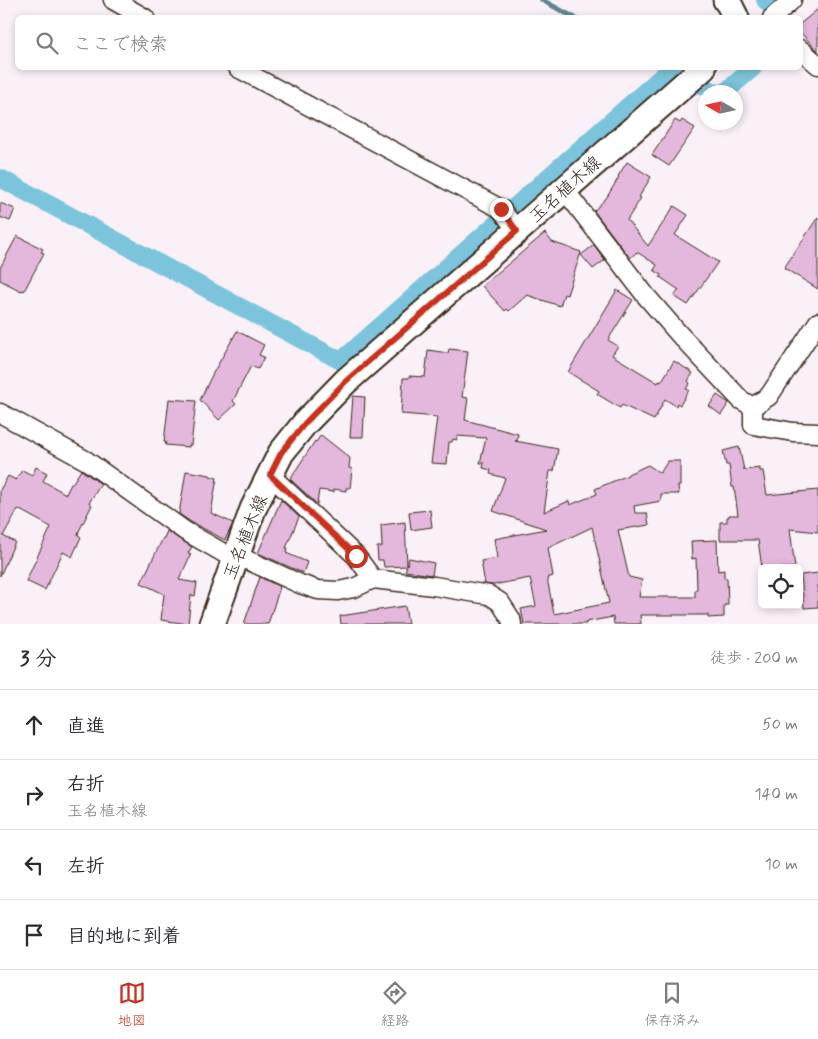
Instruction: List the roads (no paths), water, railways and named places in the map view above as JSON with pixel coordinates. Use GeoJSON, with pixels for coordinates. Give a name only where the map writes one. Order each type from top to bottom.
{"type":"FeatureCollection","features":[{"type":"Feature","properties":{"kind":"main road"},"geometry":{"type":"LineString","coordinates":[[726,0],[735,15]]}},
{"type":"Feature","properties":{"kind":"main road","name":"玉名植木線"},"geometry":{"type":"LineString","coordinates":[[212,624],[253,509],[281,453],[305,423],[346,381],[694,75]]}},
{"type":"Feature","properties":{"kind":"street"},"geometry":{"type":"LineString","coordinates":[[113,0],[140,15]]}},
{"type":"Feature","properties":{"kind":"street"},"geometry":{"type":"LineString","coordinates":[[803,52],[818,65]]}},
{"type":"Feature","properties":{"kind":"street"},"geometry":{"type":"LineString","coordinates":[[242,70],[501,209],[517,231]]}},
{"type":"Feature","properties":{"kind":"street"},"geometry":{"type":"LineString","coordinates":[[564,189],[679,334],[741,400],[754,406]]}},
{"type":"Feature","properties":{"kind":"street"},"geometry":{"type":"LineString","coordinates":[[754,406],[769,396],[818,322]]}},
{"type":"Feature","properties":{"kind":"street"},"geometry":{"type":"LineString","coordinates":[[754,406],[753,425],[793,432],[818,433]]}},
{"type":"Feature","properties":{"kind":"street"},"geometry":{"type":"LineString","coordinates":[[0,413],[87,460],[185,531],[235,557],[300,584],[318,590],[338,591],[354,588],[373,579],[489,595],[500,602],[511,619],[512,624]]}},
{"type":"Feature","properties":{"kind":"street"},"geometry":{"type":"LineString","coordinates":[[270,475],[356,556],[373,579]]}},
{"type":"Feature","properties":{"kind":"waterway"},"geometry":{"type":"LineString","coordinates":[[542,0],[570,15]]}},
{"type":"Feature","properties":{"kind":"waterway"},"geometry":{"type":"LineString","coordinates":[[765,0],[778,15]]}},
{"type":"Feature","properties":{"kind":"waterway"},"geometry":{"type":"LineString","coordinates":[[0,178],[341,361],[669,70]]}},
{"type":"Feature","properties":{"kind":"waterway"},"geometry":{"type":"LineString","coordinates":[[672,70],[701,85]]}},
{"type":"Feature","properties":{"kind":"waterway"},"geometry":{"type":"LineString","coordinates":[[733,85],[751,70]]}}]}
